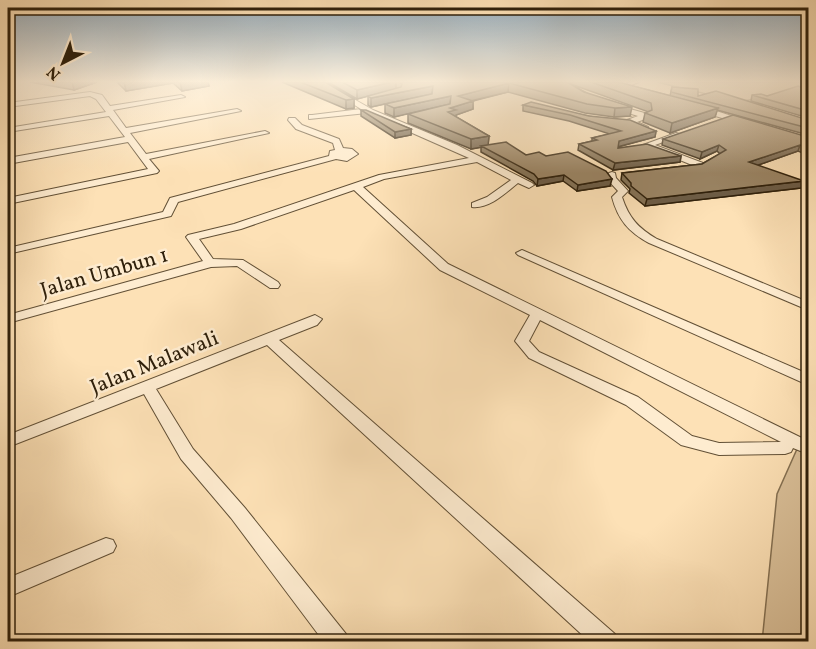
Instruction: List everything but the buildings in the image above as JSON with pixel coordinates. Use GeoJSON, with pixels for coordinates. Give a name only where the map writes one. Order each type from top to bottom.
{"type":"FeatureCollection","features":[{"type":"Feature","properties":{"kind":"street"},"geometry":{"type":"LineString","coordinates":[[8,130],[103,112]]}},
{"type":"Feature","properties":{"kind":"street"},"geometry":{"type":"LineString","coordinates":[[8,201],[154,171],[111,112]]}},
{"type":"Feature","properties":{"kind":"street"},"geometry":{"type":"LineString","coordinates":[[8,161],[231,112]]}},
{"type":"Feature","properties":{"kind":"street"},"geometry":{"type":"LineString","coordinates":[[312,117],[365,112]]}},
{"type":"Feature","properties":{"kind":"street"},"geometry":{"type":"LineString","coordinates":[[369,112],[478,159],[529,185]]}},
{"type":"Feature","properties":{"kind":"street"},"geometry":{"type":"LineString","coordinates":[[634,112],[645,116],[627,121],[651,130]]}},
{"type":"Feature","properties":{"kind":"street"},"geometry":{"type":"LineString","coordinates":[[710,112],[752,123]]}},
{"type":"Feature","properties":{"kind":"street"},"geometry":{"type":"LineString","coordinates":[[712,123],[729,117]]}},
{"type":"Feature","properties":{"kind":"street"},"geometry":{"type":"LineString","coordinates":[[392,122],[402,119]]}},
{"type":"Feature","properties":{"kind":"street"},"geometry":{"type":"LineString","coordinates":[[8,251],[167,214],[174,200],[337,154],[339,146],[336,141],[299,127],[292,120]]}},
{"type":"Feature","properties":{"kind":"street"},"geometry":{"type":"LineString","coordinates":[[682,167],[705,163],[643,146],[687,132]]}},
{"type":"Feature","properties":{"kind":"street"},"geometry":{"type":"LineString","coordinates":[[144,157],[265,133]]}},
{"type":"Feature","properties":{"kind":"street"},"geometry":{"type":"LineString","coordinates":[[661,134],[671,138]]}},
{"type":"Feature","properties":{"kind":"street"},"geometry":{"type":"LineString","coordinates":[[210,263],[192,237],[237,226],[382,177],[478,159]]}},
{"type":"Feature","properties":{"kind":"street"},"geometry":{"type":"LineString","coordinates":[[602,170],[617,174],[611,178],[623,191],[617,196],[625,220],[632,229],[673,250],[808,306]]}},
{"type":"Feature","properties":{"kind":"street"},"geometry":{"type":"LineString","coordinates":[[476,205],[491,199],[518,179]]}},
{"type":"Feature","properties":{"kind":"street"},"geometry":{"type":"LineString","coordinates":[[357,187],[444,267],[808,448]]}},
{"type":"Feature","properties":{"kind":"street"},"geometry":{"type":"LineString","coordinates":[[522,253],[808,380]]}},
{"type":"Feature","properties":{"kind":"street","name":"Jalan Umbun 1"},"geometry":{"type":"LineString","coordinates":[[8,319],[210,263],[239,262],[274,285]]}},
{"type":"Feature","properties":{"kind":"street"},"geometry":{"type":"LineString","coordinates":[[537,314],[522,341],[534,355],[632,401],[687,441],[719,449],[785,448]]}},
{"type":"Feature","properties":{"kind":"street","name":"Jalan Malawali"},"geometry":{"type":"LineString","coordinates":[[8,441],[315,319]]}},
{"type":"Feature","properties":{"kind":"street"},"geometry":{"type":"LineString","coordinates":[[269,339],[607,642]]}},
{"type":"Feature","properties":{"kind":"street"},"geometry":{"type":"LineString","coordinates":[[147,386],[187,454],[238,513],[338,642]]}},
{"type":"Feature","properties":{"kind":"street"},"geometry":{"type":"LineString","coordinates":[[8,588],[106,546]]}},
{"type":"Feature","properties":{"kind":"shaded area"},"geometry":{"type":"Polygon","coordinates":[[[797,449],[808,455],[808,641],[762,642],[777,494],[797,449]]]}}]}
